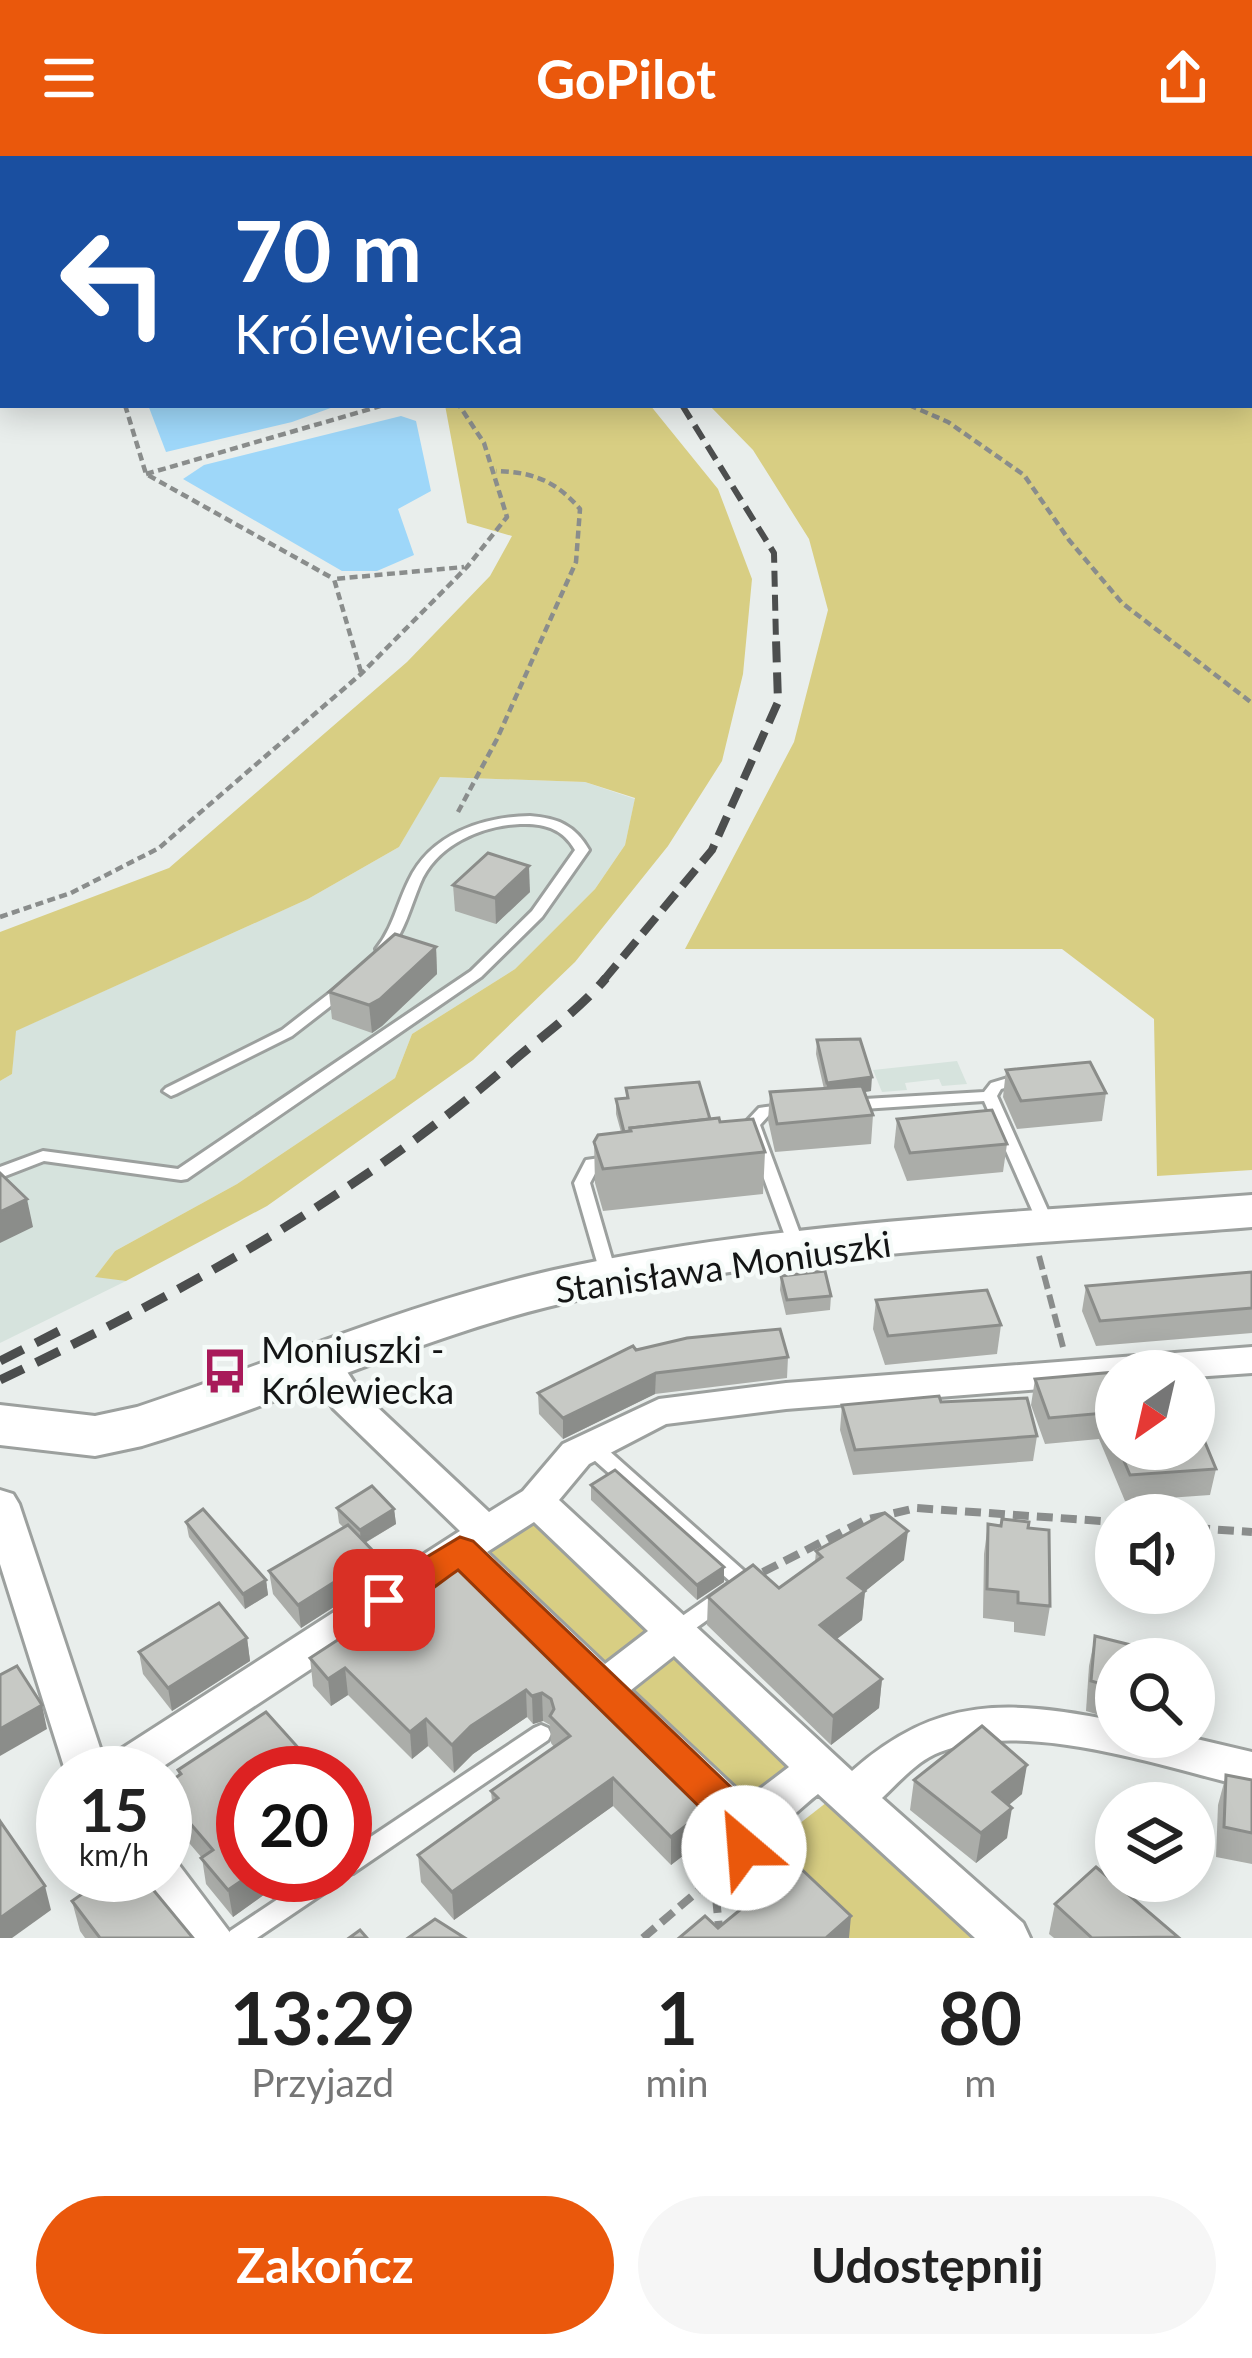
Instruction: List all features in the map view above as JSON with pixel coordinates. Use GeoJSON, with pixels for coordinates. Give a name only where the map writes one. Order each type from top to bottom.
{"type":"FeatureCollection","features":[{"type":"Feature","properties":{"kind":"street","name":"Stanisława Moniuszki"},"geometry":{"type":"LineString","coordinates":[[4,1436],[95,1436],[177,1415],[498,1302],[609,1276],[799,1252],[1045,1249],[1252,1210]]}},
{"type":"Feature","properties":{"kind":"street"},"geometry":{"type":"LineString","coordinates":[[160,1746],[536,1501],[577,1454],[659,1412],[786,1396],[1252,1360]]}},
{"type":"Feature","properties":{"kind":"street"},"geometry":{"type":"LineString","coordinates":[[322,1364],[346,1399],[598,1693],[745,1837],[835,1783],[927,1737],[983,1722],[1042,1726],[1252,1770]]}},
{"type":"Feature","properties":{"kind":"street"},"geometry":{"type":"LineString","coordinates":[[536,1501],[1007,1938]]}},
{"type":"Feature","properties":{"kind":"street"},"geometry":{"type":"LineString","coordinates":[[0,1504],[78,1746]]}},
{"type":"Feature","properties":{"kind":"street"},"geometry":{"type":"LineString","coordinates":[[598,1693],[675,1632]]}},
{"type":"Feature","properties":{"kind":"street"},"geometry":{"type":"LineString","coordinates":[[182,1902],[211,1938]]}},
{"type":"Feature","properties":{"kind":"lane"},"geometry":{"type":"LineString","coordinates":[[0,1173],[43,1156],[181,1175],[476,974],[537,914],[582,850],[575,834],[555,823],[532,820],[508,820],[467,831],[438,850],[418,872],[397,934],[350,984],[287,1033],[171,1091]]}},
{"type":"Feature","properties":{"kind":"lane"},"geometry":{"type":"LineString","coordinates":[[989,1096],[996,1086],[1034,1078]]}},
{"type":"Feature","properties":{"kind":"lane"},"geometry":{"type":"LineString","coordinates":[[836,1106],[989,1096]]}},
{"type":"Feature","properties":{"kind":"lane"},"geometry":{"type":"LineString","coordinates":[[989,1096],[1045,1249]]}},
{"type":"Feature","properties":{"kind":"lane"},"geometry":{"type":"LineString","coordinates":[[799,1252],[752,1124],[755,1116],[812,1108]]}},
{"type":"Feature","properties":{"kind":"lane"},"geometry":{"type":"LineString","coordinates":[[739,1147],[760,1145]]}},
{"type":"Feature","properties":{"kind":"lane"},"geometry":{"type":"LineString","coordinates":[[609,1276],[582,1183],[584,1173],[592,1164],[634,1159]]}},
{"type":"Feature","properties":{"kind":"lane"},"geometry":{"type":"LineString","coordinates":[[591,1447],[745,1583],[675,1632]]}},
{"type":"Feature","properties":{"kind":"lane"},"geometry":{"type":"LineString","coordinates":[[372,1848],[541,1734]]}},
{"type":"Feature","properties":{"kind":"lane"},"geometry":{"type":"LineString","coordinates":[[714,1876],[745,1837]]}},
{"type":"Feature","properties":{"kind":"lane"},"geometry":{"type":"LineString","coordinates":[[238,1938],[292,1902]]}},
{"type":"Feature","properties":{"kind":"path"},"geometry":{"type":"LineString","coordinates":[[126,408],[146,474],[334,579],[467,567]]}},
{"type":"Feature","properties":{"kind":"path"},"geometry":{"type":"LineString","coordinates":[[146,474],[373,408]]}},
{"type":"Feature","properties":{"kind":"path"},"geometry":{"type":"LineString","coordinates":[[0,917],[71,893],[159,848],[361,674],[467,567],[507,517],[496,471],[462,408]]}},
{"type":"Feature","properties":{"kind":"path"},"geometry":{"type":"LineString","coordinates":[[916,408],[948,422],[1024,475],[1069,540],[1122,603],[1252,699]]}},
{"type":"Feature","properties":{"kind":"path"},"geometry":{"type":"LineString","coordinates":[[438,850],[497,739],[576,562],[580,509],[559,484],[524,471],[496,471]]}},
{"type":"Feature","properties":{"kind":"path"},"geometry":{"type":"LineString","coordinates":[[334,579],[361,674]]}},
{"type":"Feature","properties":{"kind":"path"},"geometry":{"type":"LineString","coordinates":[[1045,1249],[1070,1374]]}},
{"type":"Feature","properties":{"kind":"path"},"geometry":{"type":"LineString","coordinates":[[745,1583],[865,1520],[916,1508],[1095,1521]]}},
{"type":"Feature","properties":{"kind":"path"},"geometry":{"type":"LineString","coordinates":[[1215,1529],[1252,1532]]}},
{"type":"Feature","properties":{"kind":"path"},"geometry":{"type":"LineString","coordinates":[[745,1837],[790,1893]]}},
{"type":"Feature","properties":{"kind":"path"},"geometry":{"type":"LineString","coordinates":[[643,1938],[714,1876]]}},
{"type":"Feature","properties":{"kind":"path"},"geometry":{"type":"LineString","coordinates":[[714,1876],[720,1938]]}},
{"type":"Feature","properties":{"kind":"shaded area"},"geometry":{"type":"Polygon","coordinates":[[[446,408],[652,408],[718,489],[752,579],[743,674],[722,761],[668,846],[575,962],[473,1060],[267,1206],[126,1281],[95,1277],[115,1251],[237,1184],[395,1078],[412,1034],[515,969],[595,889],[625,845],[635,798],[585,782],[440,777],[399,847],[308,899],[16,1031],[12,1074],[0,1081],[0,932],[169,868],[407,662],[490,576],[512,536],[467,523],[446,408]]]}},
{"type":"Feature","properties":{"kind":"shaded area"},"geometry":{"type":"Polygon","coordinates":[[[712,408],[1252,408],[1252,1170],[1157,1176],[1154,1019],[1062,949],[685,949],[794,742],[828,610],[809,539],[753,450],[712,408]]]}},
{"type":"Feature","properties":{"kind":"shaded area"},"geometry":{"type":"Polygon","coordinates":[[[439,777],[585,782],[635,799],[625,845],[595,889],[515,969],[412,1034],[395,1078],[237,1184],[115,1251],[96,1276],[126,1281],[0,1343],[0,1081],[12,1074],[15,1031],[308,899],[399,847],[439,777]]]}},
{"type":"Feature","properties":{"kind":"shaded area"},"geometry":{"type":"Polygon","coordinates":[[[957,1061],[967,1084],[942,1086],[939,1079],[905,1083],[907,1090],[882,1092],[873,1070],[957,1061]]]}},
{"type":"Feature","properties":{"kind":"shaded area"},"geometry":{"type":"Polygon","coordinates":[[[529,1520],[652,1629],[616,1664],[603,1663],[490,1551],[493,1543],[529,1520]]]}},
{"type":"Feature","properties":{"kind":"shaded area"},"geometry":{"type":"Polygon","coordinates":[[[674,1650],[797,1770],[758,1801],[745,1800],[630,1687],[674,1650]]]}},
{"type":"Feature","properties":{"kind":"shaded area"},"geometry":{"type":"Polygon","coordinates":[[[836,1795],[989,1938],[849,1938],[762,1853],[836,1795]]]}},
{"type":"Feature","properties":{"kind":"water"},"geometry":{"type":"Polygon","coordinates":[[[149,408],[331,408],[292,422],[166,452],[149,408]]]}},
{"type":"Feature","properties":{"kind":"water"},"geometry":{"type":"Polygon","coordinates":[[[401,416],[416,421],[431,491],[398,509],[414,555],[377,571],[342,571],[183,479],[204,465],[401,416]]]}},
{"type":"Feature","properties":{"kind":"building"},"geometry":{"type":"Polygon","coordinates":[[[488,853],[529,866],[495,898],[453,885],[488,853]]]}},
{"type":"Feature","properties":{"kind":"building"},"geometry":{"type":"Polygon","coordinates":[[[395,934],[436,947],[369,1005],[329,992],[395,934]]]}},
{"type":"Feature","properties":{"kind":"building"},"geometry":{"type":"Polygon","coordinates":[[[860,1039],[872,1077],[827,1083],[817,1040],[860,1039]]]}},
{"type":"Feature","properties":{"kind":"building"},"geometry":{"type":"Polygon","coordinates":[[[1090,1062],[1106,1093],[1021,1101],[1006,1070],[1090,1062]]]}},
{"type":"Feature","properties":{"kind":"building"},"geometry":{"type":"Polygon","coordinates":[[[699,1082],[710,1119],[624,1132],[616,1099],[628,1098],[626,1088],[699,1082]]]}},
{"type":"Feature","properties":{"kind":"building"},"geometry":{"type":"Polygon","coordinates":[[[862,1086],[873,1115],[777,1124],[770,1092],[862,1086]]]}},
{"type":"Feature","properties":{"kind":"building"},"geometry":{"type":"Polygon","coordinates":[[[992,1110],[1007,1144],[910,1153],[897,1119],[992,1110]]]}},
{"type":"Feature","properties":{"kind":"building"},"geometry":{"type":"Polygon","coordinates":[[[719,1118],[720,1122],[753,1119],[765,1152],[603,1169],[594,1142],[598,1135],[630,1128],[719,1118]]]}},
{"type":"Feature","properties":{"kind":"building"},"geometry":{"type":"Polygon","coordinates":[[[0,1173],[27,1199],[0,1212],[0,1173]]]}},
{"type":"Feature","properties":{"kind":"building"},"geometry":{"type":"Polygon","coordinates":[[[825,1271],[831,1296],[787,1300],[781,1276],[825,1271]]]}},
{"type":"Feature","properties":{"kind":"building"},"geometry":{"type":"Polygon","coordinates":[[[1252,1272],[1252,1308],[1100,1321],[1086,1286],[1252,1272]]]}},
{"type":"Feature","properties":{"kind":"building"},"geometry":{"type":"Polygon","coordinates":[[[987,1290],[1001,1325],[888,1336],[876,1300],[987,1290]]]}},
{"type":"Feature","properties":{"kind":"building"},"geometry":{"type":"Polygon","coordinates":[[[780,1329],[788,1357],[656,1373],[563,1418],[538,1393],[633,1346],[636,1350],[687,1338],[780,1329]]]}},
{"type":"Feature","properties":{"kind":"building"},"geometry":{"type":"Polygon","coordinates":[[[1095,1374],[1095,1414],[1049,1418],[1035,1379],[1095,1374]]]}},
{"type":"Feature","properties":{"kind":"building"},"geometry":{"type":"Polygon","coordinates":[[[939,1396],[941,1402],[1027,1398],[1037,1436],[855,1450],[842,1405],[939,1396]]]}},
{"type":"Feature","properties":{"kind":"building"},"geometry":{"type":"Polygon","coordinates":[[[615,1470],[724,1567],[697,1585],[591,1485],[615,1470]]]}},
{"type":"Feature","properties":{"kind":"building"},"geometry":{"type":"Polygon","coordinates":[[[1128,1470],[1202,1470],[1130,1475],[1128,1470]]]}},
{"type":"Feature","properties":{"kind":"building"},"geometry":{"type":"Polygon","coordinates":[[[372,1486],[394,1509],[360,1530],[337,1508],[372,1486]]]}},
{"type":"Feature","properties":{"kind":"building"},"geometry":{"type":"Polygon","coordinates":[[[203,1509],[266,1580],[243,1594],[186,1522],[203,1509]]]}},
{"type":"Feature","properties":{"kind":"building"},"geometry":{"type":"Polygon","coordinates":[[[885,1513],[908,1531],[848,1578],[865,1591],[820,1625],[882,1679],[833,1716],[708,1597],[753,1565],[779,1588],[822,1557],[816,1551],[885,1513]]]}},
{"type":"Feature","properties":{"kind":"building"},"geometry":{"type":"Polygon","coordinates":[[[1002,1519],[1049,1530],[1050,1606],[1018,1603],[1018,1592],[987,1589],[988,1524],[1001,1526],[1002,1519]]]}},
{"type":"Feature","properties":{"kind":"building"},"geometry":{"type":"Polygon","coordinates":[[[348,1525],[377,1555],[298,1605],[269,1571],[348,1525]]]}},
{"type":"Feature","properties":{"kind":"building"},"geometry":{"type":"Polygon","coordinates":[[[458,1552],[716,1803],[671,1837],[613,1778],[452,1892],[418,1855],[498,1798],[491,1791],[570,1736],[550,1716],[551,1699],[542,1693],[532,1696],[526,1690],[471,1726],[452,1745],[426,1719],[410,1732],[345,1668],[328,1679],[310,1658],[382,1611],[374,1604],[458,1552]]]}},
{"type":"Feature","properties":{"kind":"building"},"geometry":{"type":"Polygon","coordinates":[[[219,1603],[247,1638],[168,1688],[139,1652],[219,1603]]]}},
{"type":"Feature","properties":{"kind":"building"},"geometry":{"type":"Polygon","coordinates":[[[1095,1636],[1103,1638],[1095,1638],[1095,1682],[1091,1681],[1095,1636]]]}},
{"type":"Feature","properties":{"kind":"building"},"geometry":{"type":"Polygon","coordinates":[[[17,1666],[42,1705],[0,1729],[0,1675],[17,1666]]]}},
{"type":"Feature","properties":{"kind":"building"},"geometry":{"type":"Polygon","coordinates":[[[266,1712],[297,1746],[216,1746],[216,1876],[201,1858],[213,1850],[192,1826],[192,1761],[266,1712]]]}},
{"type":"Feature","properties":{"kind":"building"},"geometry":{"type":"Polygon","coordinates":[[[982,1726],[1027,1765],[993,1792],[1012,1808],[981,1833],[914,1780],[982,1726]]]}},
{"type":"Feature","properties":{"kind":"building"},"geometry":{"type":"Polygon","coordinates":[[[1226,1775],[1252,1780],[1252,1833],[1224,1827],[1226,1775]]]}},
{"type":"Feature","properties":{"kind":"building"},"geometry":{"type":"Polygon","coordinates":[[[0,1821],[36,1873],[36,1892],[0,1918],[0,1821]]]}},
{"type":"Feature","properties":{"kind":"building"},"geometry":{"type":"Polygon","coordinates":[[[796,1864],[851,1916],[826,1938],[679,1938],[705,1916],[718,1928],[796,1864]]]}},
{"type":"Feature","properties":{"kind":"building"},"geometry":{"type":"Polygon","coordinates":[[[1095,1868],[1095,1902],[1137,1902],[1178,1937],[1092,1938],[1055,1904],[1095,1868]]]}},
{"type":"Feature","properties":{"kind":"building"},"geometry":{"type":"Polygon","coordinates":[[[73,1902],[163,1902],[193,1938],[100,1938],[73,1902]]]}},
{"type":"Feature","properties":{"kind":"building"},"geometry":{"type":"Polygon","coordinates":[[[435,1919],[465,1938],[408,1938],[435,1919]]]}},
{"type":"Feature","properties":{"kind":"railway"},"geometry":{"type":"LineString","coordinates":[[684,408],[774,553],[776,642]]}},
{"type":"Feature","properties":{"kind":"railway"},"geometry":{"type":"LineString","coordinates":[[603,981],[712,850],[778,702],[776,639]]}},
{"type":"Feature","properties":{"kind":"railway"},"geometry":{"type":"LineString","coordinates":[[603,981],[606,978]]}},
{"type":"Feature","properties":{"kind":"railway"},"geometry":{"type":"LineString","coordinates":[[0,1380],[201,1277],[330,1199],[452,1111],[603,981]]}},
{"type":"Feature","properties":{"kind":"railway"},"geometry":{"type":"LineString","coordinates":[[0,1361],[67,1327]]}},
{"type":"Feature","properties":{"kind":"place","name":"Moniuszki - Królewiecka"},"geometry":{"type":"Point","coordinates":[225,1371]}},
{"type":"Feature","properties":{"kind":"route"},"geometry":{"type":"LineString","coordinates":[[384,1600],[460,1550],[746,1826],[744,1848]]}}]}
